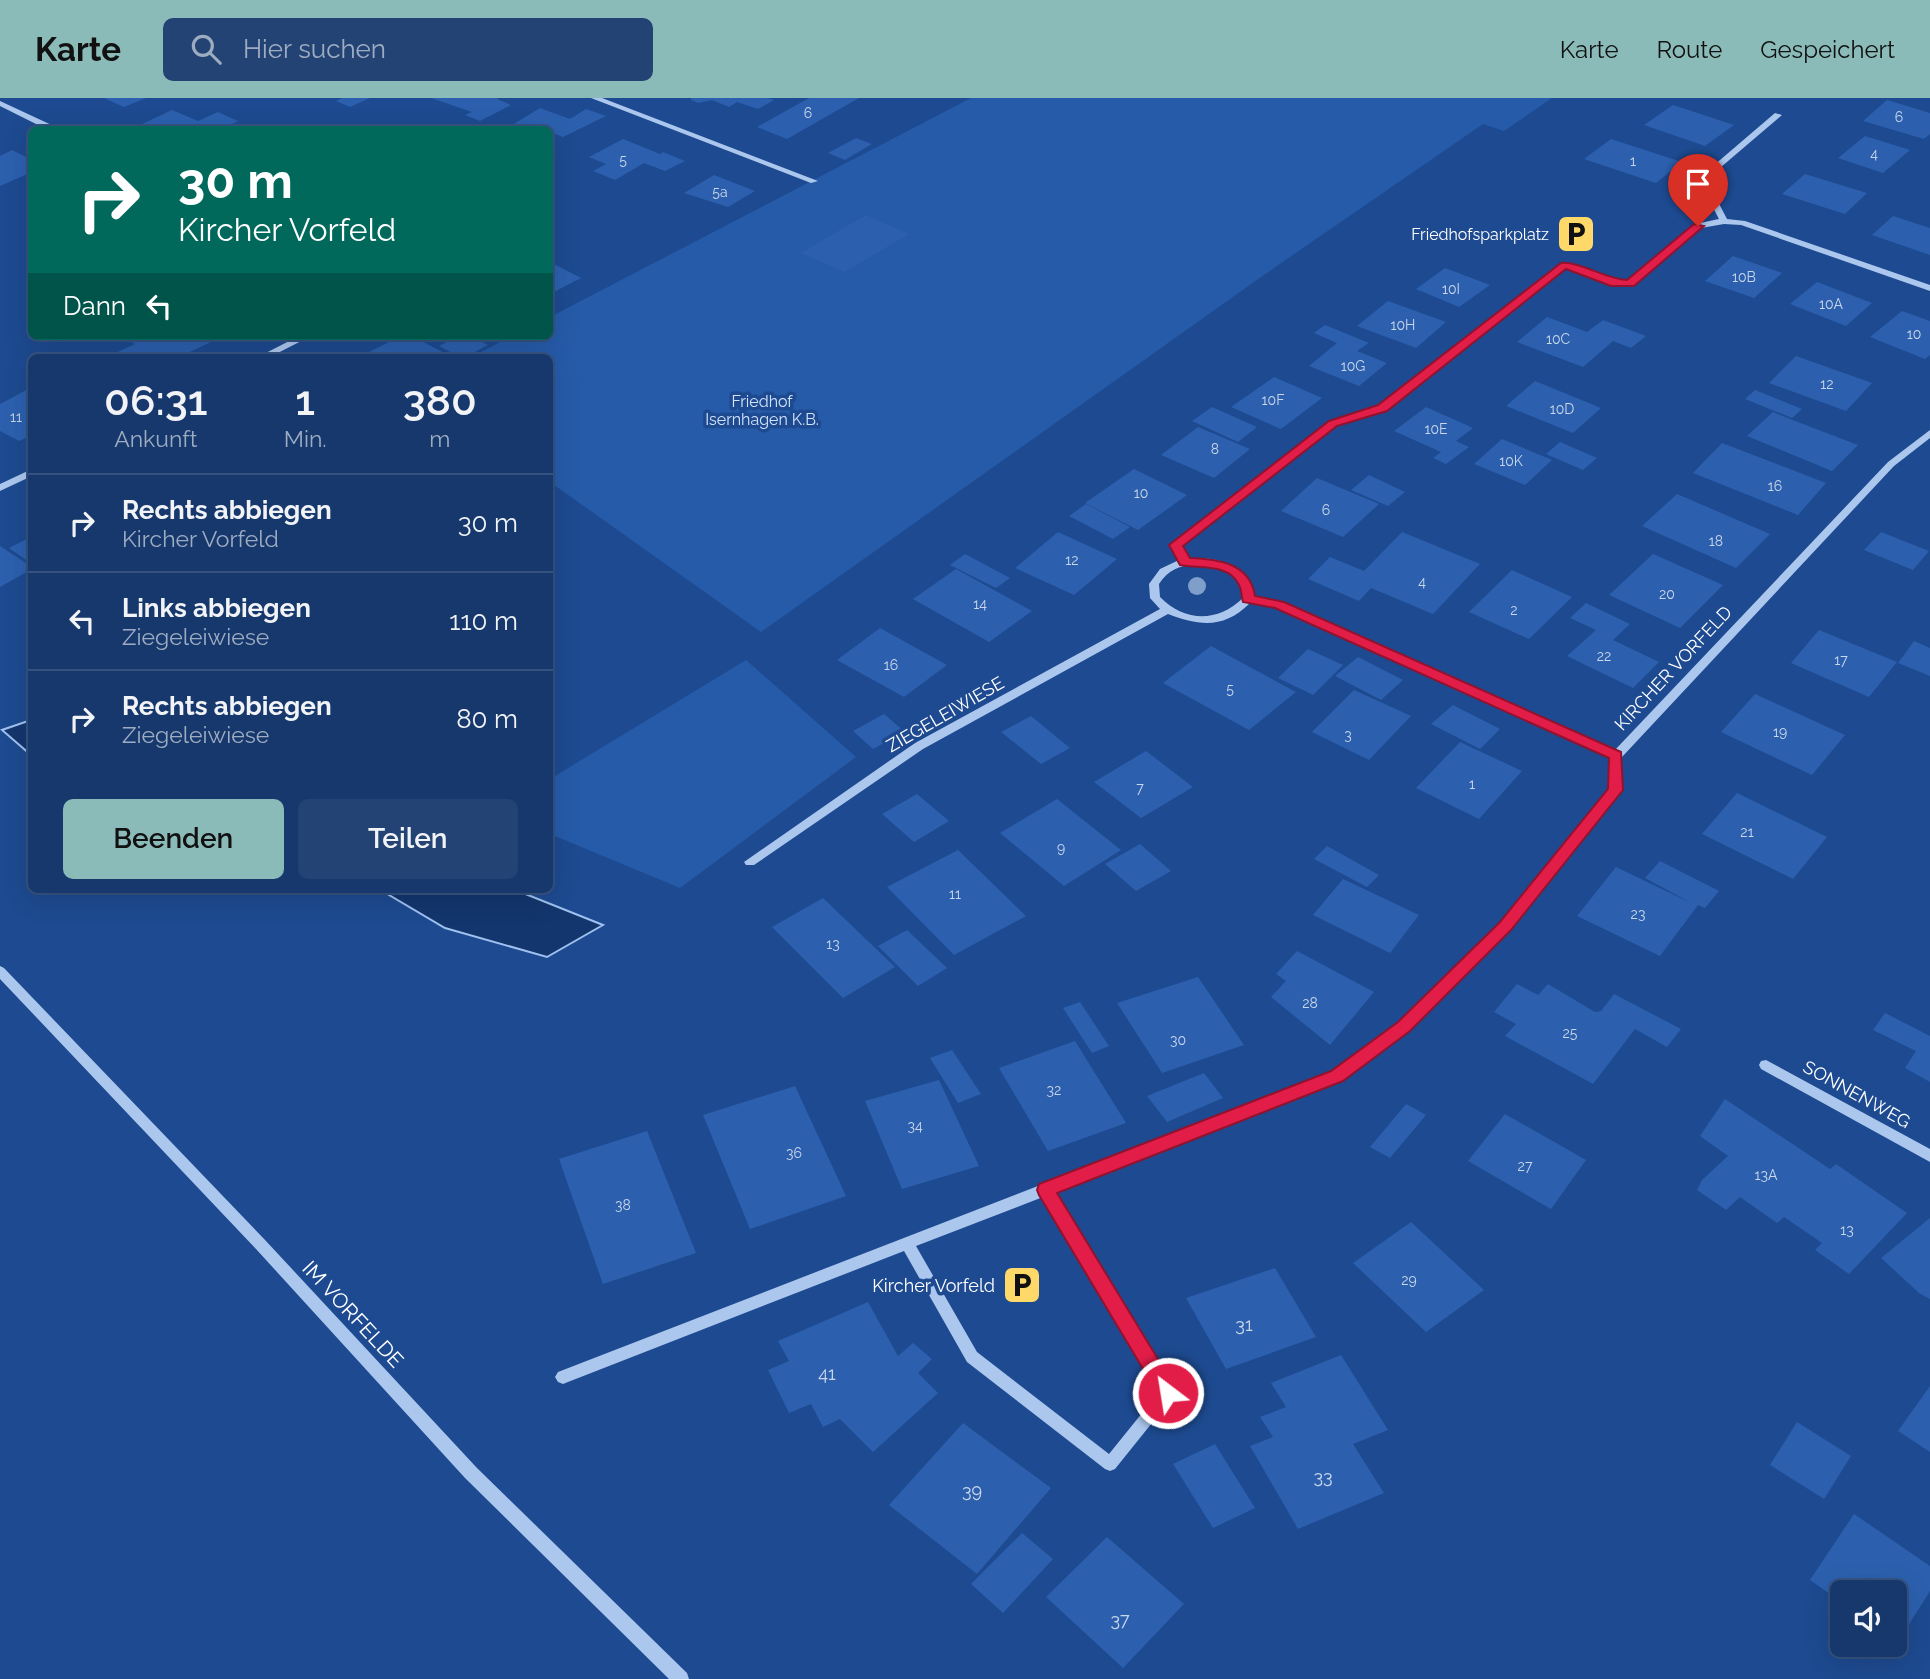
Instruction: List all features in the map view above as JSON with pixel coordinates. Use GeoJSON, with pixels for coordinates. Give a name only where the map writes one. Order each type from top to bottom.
{"type":"FeatureCollection","features":[{"type":"Feature","properties":{"kind":"street"},"geometry":{"type":"LineString","coordinates":[[596,98],[814,181]]}},
{"type":"Feature","properties":{"kind":"street"},"geometry":{"type":"LineString","coordinates":[[0,103],[47,126]]}},
{"type":"Feature","properties":{"kind":"street"},"geometry":{"type":"LineString","coordinates":[[1724,220],[1711,196],[1710,173],[1778,115]]}},
{"type":"Feature","properties":{"kind":"street"},"geometry":{"type":"LineString","coordinates":[[1185,562],[1176,545],[1333,423],[1382,408],[1565,265],[1611,282],[1630,283],[1698,226],[1724,220],[1742,223],[1930,288]]}},
{"type":"Feature","properties":{"kind":"street"},"geometry":{"type":"LineString","coordinates":[[269,354],[298,340]]}},
{"type":"Feature","properties":{"kind":"street","name":"KIRCHER VORFELD"},"geometry":{"type":"LineString","coordinates":[[563,1377],[1337,1076],[1404,1027],[1506,926],[1616,790],[1616,756],[1891,464],[1930,433]]}},
{"type":"Feature","properties":{"kind":"street"},"geometry":{"type":"LineString","coordinates":[[0,488],[28,474]]}},
{"type":"Feature","properties":{"kind":"street"},"geometry":{"type":"LineString","coordinates":[[1185,562],[1213,563],[1232,570],[1246,583],[1248,598],[1234,614],[1217,619],[1192,619],[1167,610],[1156,598],[1154,583],[1165,569],[1185,562]]}},
{"type":"Feature","properties":{"kind":"street"},"geometry":{"type":"LineString","coordinates":[[1248,598],[1279,605],[1616,756]]}},
{"type":"Feature","properties":{"kind":"street","name":"ZIEGELEIWIESE"},"geometry":{"type":"LineString","coordinates":[[750,862],[919,746],[1167,610]]}},
{"type":"Feature","properties":{"kind":"street","name":"IM VORFELDE"},"geometry":{"type":"LineString","coordinates":[[0,971],[261,1245],[471,1473],[681,1679]]}},
{"type":"Feature","properties":{"kind":"street","name":"SONNENWEG"},"geometry":{"type":"LineString","coordinates":[[1766,1065],[1930,1157]]}},
{"type":"Feature","properties":{"kind":"street"},"geometry":{"type":"LineString","coordinates":[[907,1243],[972,1357],[1110,1464],[1168,1393],[1046,1190]]}},
{"type":"Feature","properties":{"kind":"green space","name":"Friedhof Isernhagen K.B."},"geometry":{"type":"Polygon","coordinates":[[[971,98],[1552,98],[1504,131],[1483,124],[1261,277],[761,632],[553,484],[553,354],[477,354],[504,340],[553,340],[553,315],[971,98]]]}},
{"type":"Feature","properties":{"kind":"green space"},"geometry":{"type":"Polygon","coordinates":[[[746,660],[856,757],[680,888],[553,835],[553,777],[746,660]]]}},
{"type":"Feature","properties":{"kind":"shaded area"},"geometry":{"type":"Polygon","coordinates":[[[28,721],[28,752],[2,730],[28,721]]]}},
{"type":"Feature","properties":{"kind":"shaded area"},"geometry":{"type":"Polygon","coordinates":[[[386,893],[523,893],[603,925],[547,957],[445,928],[386,893]]]}},
{"type":"Feature","properties":{"kind":"building"},"geometry":{"type":"Polygon","coordinates":[[[104,98],[146,98],[124,107],[104,98]]]}},
{"type":"Feature","properties":{"kind":"building"},"geometry":{"type":"Polygon","coordinates":[[[342,98],[370,98],[350,107],[336,101],[342,98]]]}},
{"type":"Feature","properties":{"kind":"building"},"geometry":{"type":"Polygon","coordinates":[[[431,98],[499,98],[497,99],[511,105],[480,121],[465,115],[472,112],[431,98]]]}},
{"type":"Feature","properties":{"kind":"building"},"geometry":{"type":"Polygon","coordinates":[[[691,98],[774,100],[758,109],[737,102],[729,107],[712,100],[698,103],[691,98]]]}},
{"type":"Feature","properties":{"kind":"building"},"geometry":{"type":"Polygon","coordinates":[[[809,98],[859,98],[787,139],[757,127],[809,98]]]}},
{"type":"Feature","properties":{"kind":"building"},"geometry":{"type":"Polygon","coordinates":[[[1887,100],[1930,113],[1930,134],[1924,139],[1863,121],[1887,100]]]}},
{"type":"Feature","properties":{"kind":"building"},"geometry":{"type":"Polygon","coordinates":[[[1673,105],[1734,125],[1705,146],[1644,125],[1673,105]]]}},
{"type":"Feature","properties":{"kind":"building"},"geometry":{"type":"Polygon","coordinates":[[[540,108],[570,119],[586,109],[606,116],[563,137],[553,133],[553,126],[511,126],[540,108]]]}},
{"type":"Feature","properties":{"kind":"building"},"geometry":{"type":"Polygon","coordinates":[[[172,110],[198,121],[218,112],[238,121],[228,126],[138,126],[172,110]]]}},
{"type":"Feature","properties":{"kind":"building"},"geometry":{"type":"Polygon","coordinates":[[[1865,136],[1910,150],[1883,173],[1838,158],[1865,136]]]}},
{"type":"Feature","properties":{"kind":"building"},"geometry":{"type":"Polygon","coordinates":[[[856,138],[872,144],[845,160],[828,153],[856,138]]]}},
{"type":"Feature","properties":{"kind":"building"},"geometry":{"type":"Polygon","coordinates":[[[623,139],[685,161],[665,171],[644,163],[615,180],[593,171],[606,164],[589,157],[623,139]]]}},
{"type":"Feature","properties":{"kind":"building"},"geometry":{"type":"Polygon","coordinates":[[[1611,139],[1682,162],[1656,183],[1584,159],[1611,139]]]}},
{"type":"Feature","properties":{"kind":"building"},"geometry":{"type":"Polygon","coordinates":[[[12,150],[28,158],[28,174],[0,186],[0,156],[12,150]]]}},
{"type":"Feature","properties":{"kind":"building"},"geometry":{"type":"Polygon","coordinates":[[[1805,174],[1867,193],[1845,214],[1782,194],[1805,174]]]}},
{"type":"Feature","properties":{"kind":"building"},"geometry":{"type":"Polygon","coordinates":[[[714,175],[755,191],[728,207],[684,193],[714,175]]]}},
{"type":"Feature","properties":{"kind":"building"},"geometry":{"type":"Polygon","coordinates":[[[866,215],[909,234],[845,272],[801,253],[866,215]]]}},
{"type":"Feature","properties":{"kind":"building"},"geometry":{"type":"Polygon","coordinates":[[[1893,216],[1930,228],[1930,255],[1872,235],[1893,216]]]}},
{"type":"Feature","properties":{"kind":"building"},"geometry":{"type":"Polygon","coordinates":[[[1733,256],[1782,273],[1754,298],[1705,281],[1733,256]]]}},
{"type":"Feature","properties":{"kind":"building"},"geometry":{"type":"Polygon","coordinates":[[[553,264],[581,278],[553,292],[553,264]]]}},
{"type":"Feature","properties":{"kind":"building"},"geometry":{"type":"Polygon","coordinates":[[[1445,268],[1490,285],[1459,307],[1416,289],[1445,268]]]}},
{"type":"Feature","properties":{"kind":"building"},"geometry":{"type":"Polygon","coordinates":[[[1817,282],[1872,303],[1846,326],[1790,304],[1817,282]]]}},
{"type":"Feature","properties":{"kind":"building"},"geometry":{"type":"Polygon","coordinates":[[[1388,301],[1446,322],[1416,348],[1357,326],[1388,301]]]}},
{"type":"Feature","properties":{"kind":"building"},"geometry":{"type":"Polygon","coordinates":[[[1902,311],[1930,321],[1930,355],[1925,359],[1870,337],[1902,311]]]}},
{"type":"Feature","properties":{"kind":"building"},"geometry":{"type":"Polygon","coordinates":[[[1547,317],[1587,332],[1603,320],[1646,336],[1631,348],[1613,341],[1583,367],[1517,342],[1547,317]]]}},
{"type":"Feature","properties":{"kind":"building"},"geometry":{"type":"Polygon","coordinates":[[[1325,325],[1369,343],[1357,351],[1387,363],[1359,386],[1309,366],[1337,343],[1314,333],[1325,325]]]}},
{"type":"Feature","properties":{"kind":"building"},"geometry":{"type":"Polygon","coordinates":[[[128,340],[213,341],[185,354],[113,354],[135,344],[128,340]]]}},
{"type":"Feature","properties":{"kind":"building"},"geometry":{"type":"Polygon","coordinates":[[[393,340],[420,340],[446,354],[372,354],[369,352],[393,340]]]}},
{"type":"Feature","properties":{"kind":"building"},"geometry":{"type":"Polygon","coordinates":[[[450,340],[479,340],[488,345],[471,354],[454,354],[439,346],[450,340]]]}},
{"type":"Feature","properties":{"kind":"building"},"geometry":{"type":"Polygon","coordinates":[[[1796,356],[1872,383],[1846,411],[1769,383],[1796,356]]]}},
{"type":"Feature","properties":{"kind":"building"},"geometry":{"type":"Polygon","coordinates":[[[1274,377],[1322,398],[1281,429],[1231,407],[1274,377]]]}},
{"type":"Feature","properties":{"kind":"building"},"geometry":{"type":"Polygon","coordinates":[[[1535,381],[1601,408],[1573,433],[1506,406],[1535,381]]]}},
{"type":"Feature","properties":{"kind":"building"},"geometry":{"type":"Polygon","coordinates":[[[28,389],[28,437],[19,441],[0,431],[0,404],[28,389]]]}},
{"type":"Feature","properties":{"kind":"building"},"geometry":{"type":"Polygon","coordinates":[[[1755,390],[1802,409],[1792,418],[1745,399],[1755,390]]]}},
{"type":"Feature","properties":{"kind":"building"},"geometry":{"type":"Polygon","coordinates":[[[1212,407],[1257,427],[1238,442],[1192,421],[1212,407]]]}},
{"type":"Feature","properties":{"kind":"building"},"geometry":{"type":"Polygon","coordinates":[[[1426,407],[1473,428],[1456,441],[1469,447],[1446,464],[1433,458],[1441,452],[1394,431],[1426,407]]]}},
{"type":"Feature","properties":{"kind":"building"},"geometry":{"type":"Polygon","coordinates":[[[1773,412],[1858,445],[1832,471],[1747,436],[1773,412]]]}},
{"type":"Feature","properties":{"kind":"building"},"geometry":{"type":"Polygon","coordinates":[[[1198,427],[1250,449],[1214,478],[1161,455],[1198,427]]]}},
{"type":"Feature","properties":{"kind":"building"},"geometry":{"type":"Polygon","coordinates":[[[1502,439],[1552,460],[1525,485],[1474,464],[1502,439]]]}},
{"type":"Feature","properties":{"kind":"building"},"geometry":{"type":"Polygon","coordinates":[[[1560,442],[1597,458],[1583,470],[1546,454],[1560,442]]]}},
{"type":"Feature","properties":{"kind":"building"},"geometry":{"type":"Polygon","coordinates":[[[1722,443],[1826,483],[1798,515],[1693,473],[1722,443]]]}},
{"type":"Feature","properties":{"kind":"building"},"geometry":{"type":"Polygon","coordinates":[[[1134,469],[1187,495],[1138,530],[1085,503],[1134,469]]]}},
{"type":"Feature","properties":{"kind":"building"},"geometry":{"type":"Polygon","coordinates":[[[1369,475],[1405,492],[1388,506],[1351,490],[1369,475]]]}},
{"type":"Feature","properties":{"kind":"building"},"geometry":{"type":"Polygon","coordinates":[[[1317,478],[1379,504],[1343,537],[1281,511],[1317,478]]]}},
{"type":"Feature","properties":{"kind":"building"},"geometry":{"type":"Polygon","coordinates":[[[1677,494],[1770,534],[1736,568],[1642,526],[1677,494]]]}},
{"type":"Feature","properties":{"kind":"building"},"geometry":{"type":"Polygon","coordinates":[[[1086,504],[1130,527],[1113,539],[1069,516],[1086,504]]]}},
{"type":"Feature","properties":{"kind":"building"},"geometry":{"type":"Polygon","coordinates":[[[1058,532],[1117,559],[1074,595],[1015,568],[1058,532]]]}},
{"type":"Feature","properties":{"kind":"building"},"geometry":{"type":"Polygon","coordinates":[[[1402,532],[1480,564],[1433,614],[1371,588],[1359,601],[1308,579],[1330,557],[1364,571],[1402,532]]]}},
{"type":"Feature","properties":{"kind":"building"},"geometry":{"type":"Polygon","coordinates":[[[1881,532],[1929,551],[1913,570],[1864,550],[1881,532]]]}},
{"type":"Feature","properties":{"kind":"building"},"geometry":{"type":"Polygon","coordinates":[[[27,539],[28,561],[9,548],[27,539]]]}},
{"type":"Feature","properties":{"kind":"building"},"geometry":{"type":"Polygon","coordinates":[[[0,546],[28,564],[28,571],[0,587],[0,546]]]}},
{"type":"Feature","properties":{"kind":"building"},"geometry":{"type":"Polygon","coordinates":[[[965,554],[1010,578],[996,588],[950,565],[965,554]]]}},
{"type":"Feature","properties":{"kind":"building"},"geometry":{"type":"Polygon","coordinates":[[[1653,554],[1723,585],[1680,628],[1609,595],[1653,554]]]}},
{"type":"Feature","properties":{"kind":"building"},"geometry":{"type":"Polygon","coordinates":[[[956,569],[1032,611],[989,642],[913,599],[956,569]]]}},
{"type":"Feature","properties":{"kind":"building"},"geometry":{"type":"Polygon","coordinates":[[[1512,570],[1572,597],[1529,639],[1469,612],[1512,570]]]}},
{"type":"Feature","properties":{"kind":"building"},"geometry":{"type":"Polygon","coordinates":[[[1586,603],[1630,624],[1613,640],[1659,662],[1633,688],[1567,656],[1596,630],[1570,618],[1586,603]]]}},
{"type":"Feature","properties":{"kind":"building"},"geometry":{"type":"Polygon","coordinates":[[[880,628],[947,665],[904,697],[837,660],[880,628]]]}},
{"type":"Feature","properties":{"kind":"building"},"geometry":{"type":"Polygon","coordinates":[[[1819,630],[1897,662],[1869,697],[1791,663],[1819,630]]]}},
{"type":"Feature","properties":{"kind":"building"},"geometry":{"type":"Polygon","coordinates":[[[1914,641],[1930,648],[1930,676],[1898,663],[1914,641]]]}},
{"type":"Feature","properties":{"kind":"building"},"geometry":{"type":"Polygon","coordinates":[[[1211,646],[1296,692],[1249,730],[1163,683],[1211,646]]]}},
{"type":"Feature","properties":{"kind":"building"},"geometry":{"type":"Polygon","coordinates":[[[1308,649],[1343,665],[1313,695],[1278,678],[1308,649]]]}},
{"type":"Feature","properties":{"kind":"building"},"geometry":{"type":"Polygon","coordinates":[[[1358,657],[1403,680],[1381,700],[1335,676],[1358,657]]]}},
{"type":"Feature","properties":{"kind":"building"},"geometry":{"type":"Polygon","coordinates":[[[1354,690],[1411,716],[1369,760],[1312,732],[1354,690]]]}},
{"type":"Feature","properties":{"kind":"building"},"geometry":{"type":"Polygon","coordinates":[[[1755,694],[1845,735],[1812,775],[1721,732],[1755,694]]]}},
{"type":"Feature","properties":{"kind":"building"},"geometry":{"type":"Polygon","coordinates":[[[1453,705],[1500,729],[1480,749],[1431,724],[1453,705]]]}},
{"type":"Feature","properties":{"kind":"building"},"geometry":{"type":"Polygon","coordinates":[[[884,714],[905,732],[873,749],[853,731],[884,714]]]}},
{"type":"Feature","properties":{"kind":"building"},"geometry":{"type":"Polygon","coordinates":[[[1031,716],[1070,748],[1041,764],[1001,732],[1031,716]]]}},
{"type":"Feature","properties":{"kind":"building"},"geometry":{"type":"Polygon","coordinates":[[[1460,742],[1522,771],[1479,819],[1416,788],[1460,742]]]}},
{"type":"Feature","properties":{"kind":"building"},"geometry":{"type":"Polygon","coordinates":[[[1146,751],[1193,787],[1141,818],[1094,782],[1146,751]]]}},
{"type":"Feature","properties":{"kind":"building"},"geometry":{"type":"Polygon","coordinates":[[[1737,793],[1827,837],[1793,879],[1702,834],[1737,793]]]}},
{"type":"Feature","properties":{"kind":"building"},"geometry":{"type":"Polygon","coordinates":[[[917,794],[949,821],[914,842],[882,814],[917,794]]]}},
{"type":"Feature","properties":{"kind":"building"},"geometry":{"type":"Polygon","coordinates":[[[1057,799],[1121,850],[1064,886],[1000,833],[1057,799]]]}},
{"type":"Feature","properties":{"kind":"building"},"geometry":{"type":"Polygon","coordinates":[[[1140,844],[1171,871],[1136,891],[1105,864],[1140,844]]]}},
{"type":"Feature","properties":{"kind":"building"},"geometry":{"type":"Polygon","coordinates":[[[1327,846],[1379,875],[1367,887],[1314,859],[1327,846]]]}},
{"type":"Feature","properties":{"kind":"building"},"geometry":{"type":"Polygon","coordinates":[[[958,850],[1026,916],[954,955],[887,887],[958,850]]]}},
{"type":"Feature","properties":{"kind":"building"},"geometry":{"type":"Polygon","coordinates":[[[1660,861],[1719,891],[1705,908],[1698,905],[1660,956],[1577,916],[1616,867],[1693,904],[1645,878],[1660,861]]]}},
{"type":"Feature","properties":{"kind":"building"},"geometry":{"type":"Polygon","coordinates":[[[1343,879],[1419,915],[1390,953],[1313,915],[1343,879]]]}},
{"type":"Feature","properties":{"kind":"building"},"geometry":{"type":"Polygon","coordinates":[[[823,898],[895,967],[843,998],[772,927],[823,898]]]}},
{"type":"Feature","properties":{"kind":"building"},"geometry":{"type":"Polygon","coordinates":[[[907,930],[947,968],[918,986],[878,946],[907,930]]]}},
{"type":"Feature","properties":{"kind":"building"},"geometry":{"type":"Polygon","coordinates":[[[1297,951],[1374,992],[1330,1045],[1271,997],[1286,981],[1276,974],[1297,951]]]}},
{"type":"Feature","properties":{"kind":"building"},"geometry":{"type":"Polygon","coordinates":[[[1198,977],[1244,1045],[1162,1073],[1117,1003],[1198,977]]]}},
{"type":"Feature","properties":{"kind":"building"},"geometry":{"type":"Polygon","coordinates":[[[1517,984],[1538,995],[1548,984],[1595,1012],[1601,1011],[1614,994],[1681,1029],[1667,1047],[1635,1029],[1593,1084],[1505,1036],[1516,1024],[1494,1012],[1517,984]]]}},
{"type":"Feature","properties":{"kind":"building"},"geometry":{"type":"Polygon","coordinates":[[[1080,1002],[1109,1046],[1092,1053],[1063,1008],[1080,1002]]]}},
{"type":"Feature","properties":{"kind":"building"},"geometry":{"type":"Polygon","coordinates":[[[1885,1013],[1930,1036],[1930,1082],[1905,1068],[1916,1051],[1873,1030],[1885,1013]]]}},
{"type":"Feature","properties":{"kind":"building"},"geometry":{"type":"Polygon","coordinates":[[[1075,1041],[1126,1123],[1048,1151],[999,1068],[1075,1041]]]}},
{"type":"Feature","properties":{"kind":"building"},"geometry":{"type":"Polygon","coordinates":[[[952,1050],[981,1094],[958,1103],[930,1058],[952,1050]]]}},
{"type":"Feature","properties":{"kind":"building"},"geometry":{"type":"Polygon","coordinates":[[[1204,1073],[1223,1098],[1167,1122],[1147,1096],[1204,1073]]]}},
{"type":"Feature","properties":{"kind":"building"},"geometry":{"type":"Polygon","coordinates":[[[939,1080],[979,1166],[902,1189],[865,1101],[939,1080]]]}},
{"type":"Feature","properties":{"kind":"building"},"geometry":{"type":"Polygon","coordinates":[[[795,1086],[846,1196],[750,1229],[703,1115],[795,1086]]]}},
{"type":"Feature","properties":{"kind":"building"},"geometry":{"type":"Polygon","coordinates":[[[1725,1099],[1830,1169],[1836,1164],[1907,1213],[1849,1274],[1815,1250],[1822,1243],[1784,1217],[1777,1223],[1740,1197],[1726,1210],[1697,1190],[1702,1180],[1728,1156],[1700,1136],[1725,1099]]]}},
{"type":"Feature","properties":{"kind":"building"},"geometry":{"type":"Polygon","coordinates":[[[1406,1104],[1426,1115],[1390,1158],[1370,1147],[1406,1104]]]}},
{"type":"Feature","properties":{"kind":"building"},"geometry":{"type":"Polygon","coordinates":[[[1505,1114],[1586,1160],[1551,1209],[1468,1161],[1505,1114]]]}},
{"type":"Feature","properties":{"kind":"building"},"geometry":{"type":"Polygon","coordinates":[[[647,1131],[696,1253],[603,1284],[559,1159],[647,1131]]]}},
{"type":"Feature","properties":{"kind":"building"},"geometry":{"type":"Polygon","coordinates":[[[1930,1218],[1930,1299],[1919,1293],[1881,1258],[1930,1218]]]}},
{"type":"Feature","properties":{"kind":"building"},"geometry":{"type":"Polygon","coordinates":[[[1411,1222],[1484,1290],[1426,1332],[1353,1263],[1411,1222]]]}},
{"type":"Feature","properties":{"kind":"building"},"geometry":{"type":"Polygon","coordinates":[[[1275,1268],[1316,1337],[1226,1369],[1186,1298],[1275,1268]]]}},
{"type":"Feature","properties":{"kind":"building"},"geometry":{"type":"Polygon","coordinates":[[[868,1302],[898,1356],[913,1343],[932,1359],[918,1373],[938,1393],[873,1452],[840,1419],[823,1427],[811,1404],[789,1413],[768,1370],[789,1361],[778,1341],[868,1302]]]}},
{"type":"Feature","properties":{"kind":"building"},"geometry":{"type":"Polygon","coordinates":[[[1341,1355],[1388,1430],[1353,1444],[1384,1493],[1298,1529],[1250,1446],[1273,1437],[1260,1417],[1286,1407],[1271,1383],[1341,1355]]]}},
{"type":"Feature","properties":{"kind":"building"},"geometry":{"type":"Polygon","coordinates":[[[1930,1386],[1930,1452],[1898,1431],[1930,1386]]]}},
{"type":"Feature","properties":{"kind":"building"},"geometry":{"type":"Polygon","coordinates":[[[1797,1422],[1851,1456],[1824,1499],[1770,1465],[1797,1422]]]}},
{"type":"Feature","properties":{"kind":"building"},"geometry":{"type":"Polygon","coordinates":[[[963,1423],[1051,1488],[977,1574],[889,1505],[963,1423]]]}},
{"type":"Feature","properties":{"kind":"building"},"geometry":{"type":"Polygon","coordinates":[[[1215,1444],[1255,1508],[1213,1528],[1173,1464],[1215,1444]]]}},
{"type":"Feature","properties":{"kind":"building"},"geometry":{"type":"Polygon","coordinates":[[[1854,1514],[1930,1566],[1930,1591],[1907,1628],[1907,1580],[1830,1580],[1830,1594],[1810,1580],[1854,1514]]]}},
{"type":"Feature","properties":{"kind":"building"},"geometry":{"type":"Polygon","coordinates":[[[1022,1533],[1053,1559],[1003,1613],[971,1584],[1022,1533]]]}},
{"type":"Feature","properties":{"kind":"building"},"geometry":{"type":"Polygon","coordinates":[[[1107,1537],[1184,1604],[1123,1668],[1046,1597],[1107,1537]]]}},
{"type":"Feature","properties":{"kind":"place","name":"Friedhofsparkplatz"},"geometry":{"type":"Point","coordinates":[1576,234]}},
{"type":"Feature","properties":{"kind":"place","name":"Kircher Vorfeld"},"geometry":{"type":"Point","coordinates":[1022,1285]}},
{"type":"Feature","properties":{"kind":"route"},"geometry":{"type":"LineString","coordinates":[[1168,1393],[1046,1190],[1337,1076],[1404,1027],[1506,926],[1616,790],[1616,756],[1279,605],[1248,598],[1246,583],[1232,570],[1213,563],[1185,562],[1176,545],[1333,423],[1382,408],[1565,265],[1611,282],[1630,283],[1698,226]]}}]}
